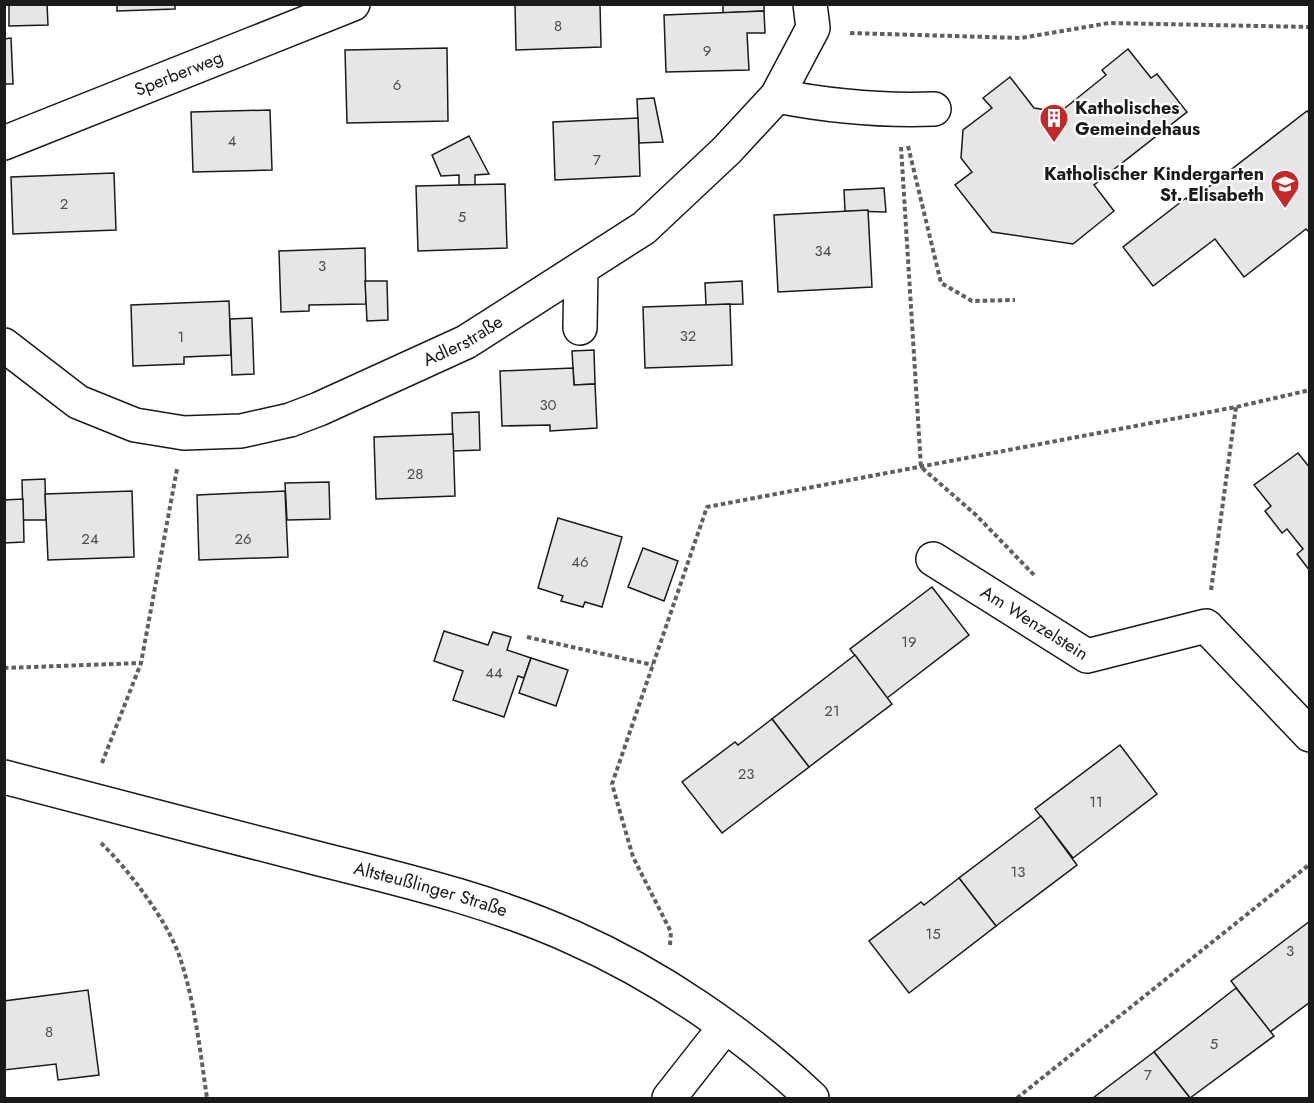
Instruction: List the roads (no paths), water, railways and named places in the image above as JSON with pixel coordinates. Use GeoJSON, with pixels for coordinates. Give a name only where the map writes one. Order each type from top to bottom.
{"type":"FeatureCollection","features":[{"type":"Feature","properties":{"kind":"street","name":"Sperberweg"},"geometry":{"type":"LineString","coordinates":[[4,143],[353,4]]}},
{"type":"Feature","properties":{"kind":"street","name":"Adlerstraße"},"geometry":{"type":"LineString","coordinates":[[4,345],[78,402],[135,425],[184,433],[241,431],[290,420],[320,409],[466,342],[644,228],[727,150],[777,96],[812,16]]}},
{"type":"Feature","properties":{"kind":"street"},"geometry":{"type":"LineString","coordinates":[[777,96],[823,105],[899,110],[934,109]]}},
{"type":"Feature","properties":{"kind":"street"},"geometry":{"type":"LineString","coordinates":[[580,328],[581,269]]}},
{"type":"Feature","properties":{"kind":"street","name":"Am Wenzelstein"},"geometry":{"type":"LineString","coordinates":[[933,560],[1087,656],[1206,626],[1310,735]]}},
{"type":"Feature","properties":{"kind":"street","name":"Altsteußlinger Straße"},"geometry":{"type":"LineString","coordinates":[[4,777],[421,885],[500,908],[572,936],[627,963],[665,987],[724,1028],[812,1098]]}},
{"type":"Feature","properties":{"kind":"street"},"geometry":{"type":"LineString","coordinates":[[669,1098],[724,1028]]}},
{"type":"Feature","properties":{"kind":"place","name":"Katholisches Gemeindehaus"},"geometry":{"type":"Point","coordinates":[1054,144]}},
{"type":"Feature","properties":{"kind":"place","name":"Katholischer Kindergarten St. Elisabeth"},"geometry":{"type":"Point","coordinates":[1285,210]}}]}
